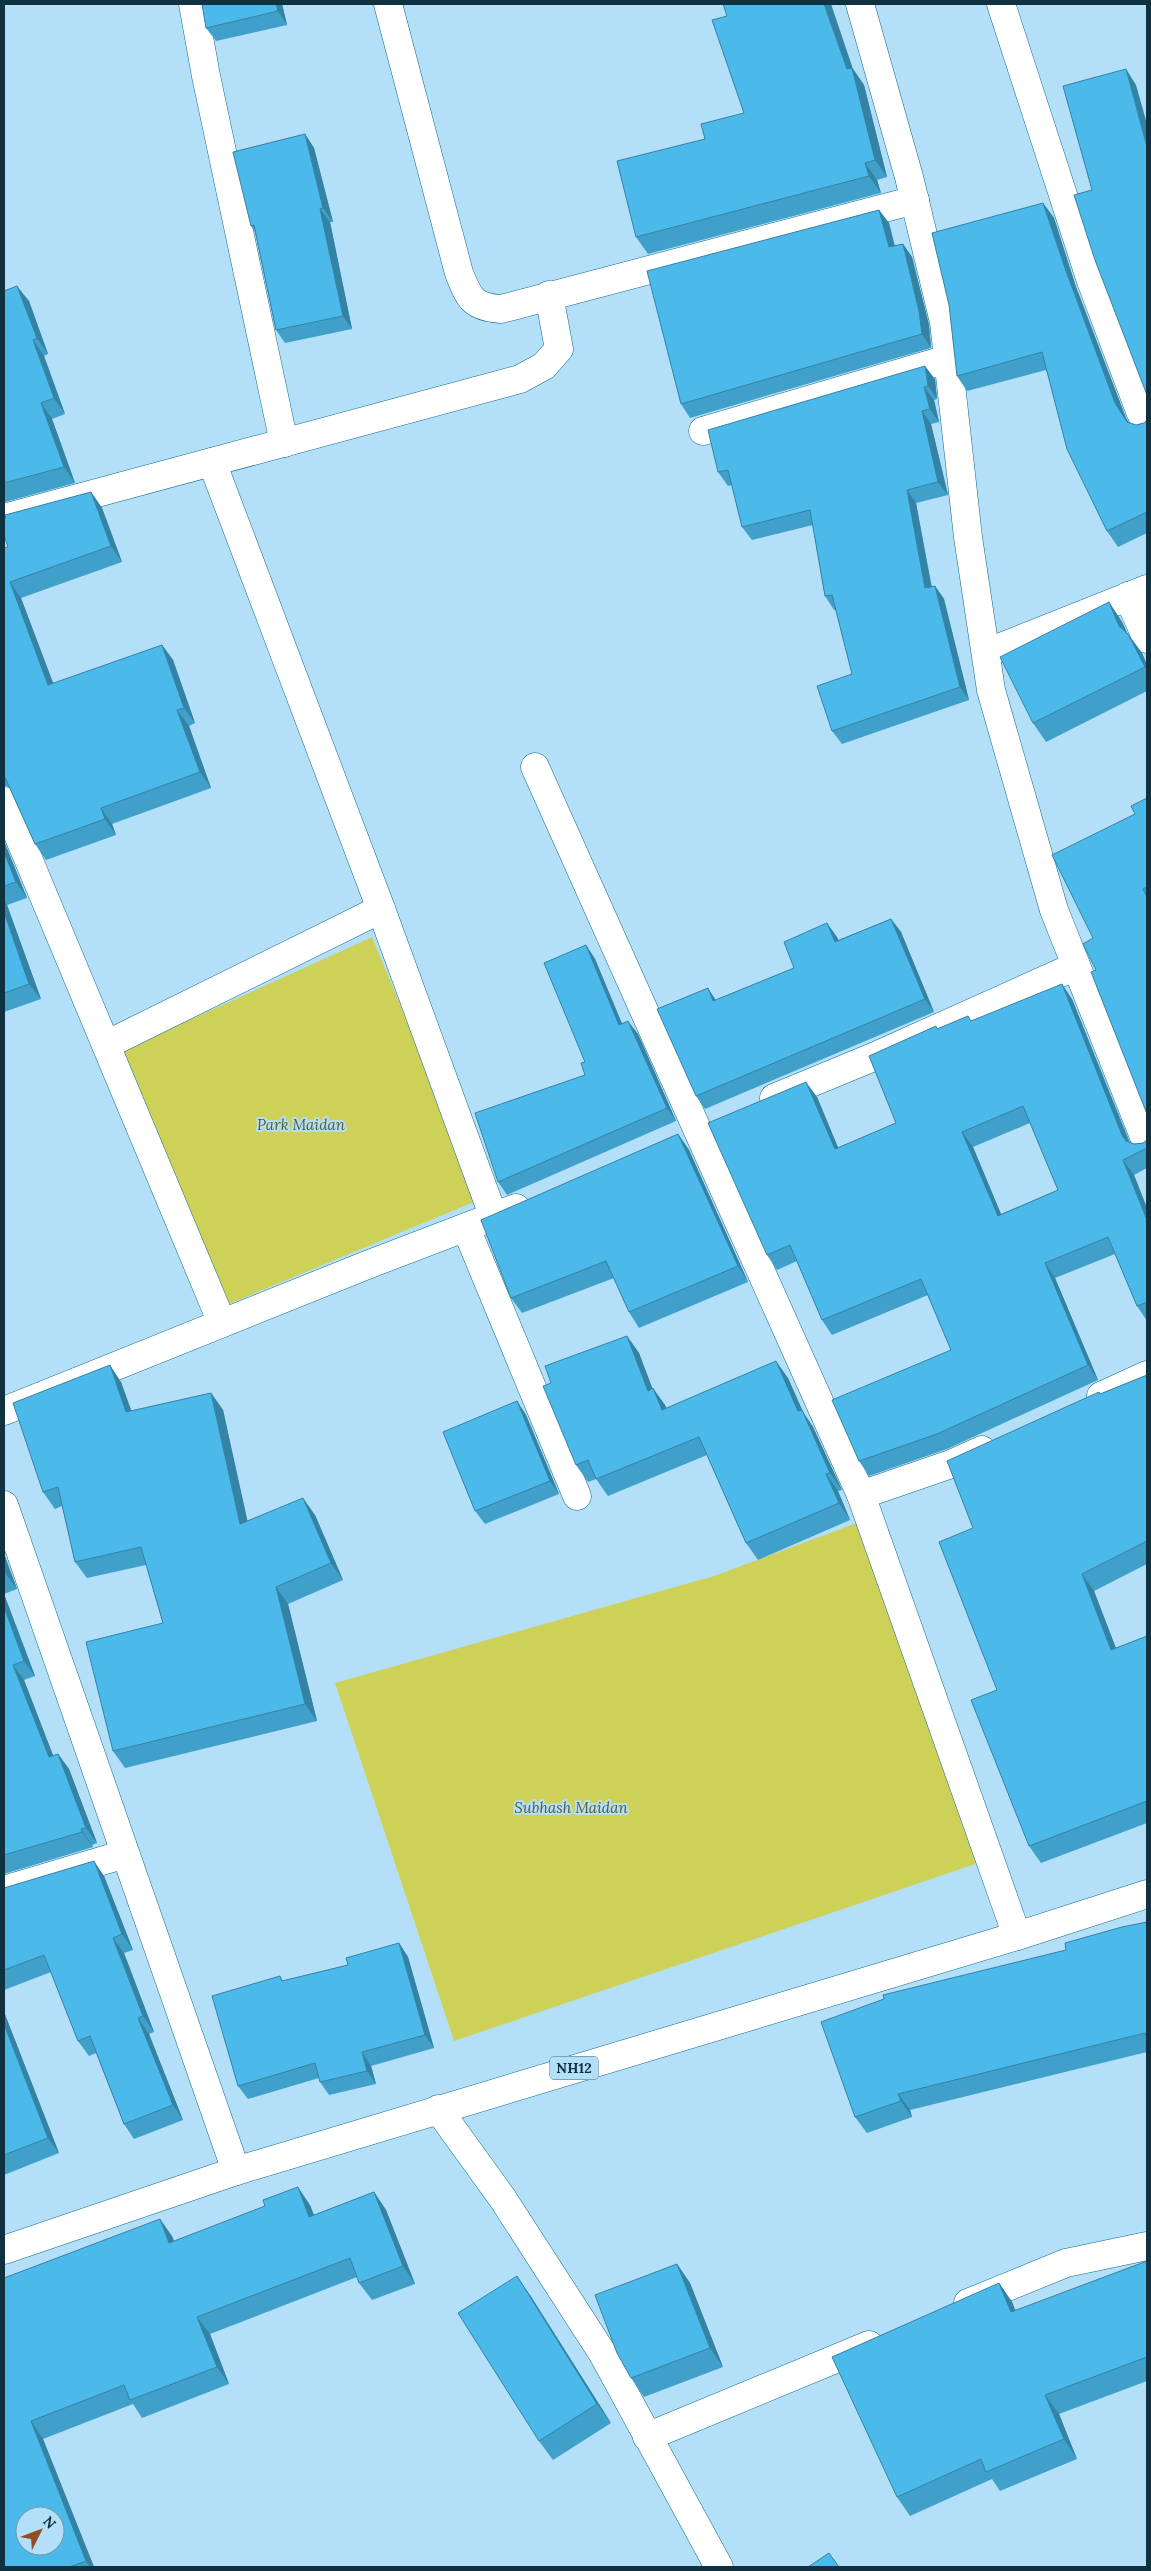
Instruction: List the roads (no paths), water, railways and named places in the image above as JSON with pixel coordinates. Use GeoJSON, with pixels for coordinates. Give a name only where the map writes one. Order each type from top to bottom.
{"type":"FeatureCollection","features":[{"type":"Feature","properties":{"kind":"main road"},"geometry":{"type":"LineString","coordinates":[[193,4],[206,76],[284,443]]}},
{"type":"Feature","properties":{"kind":"main road"},"geometry":{"type":"LineString","coordinates":[[388,4],[459,273],[469,298],[484,308],[501,309],[915,200]]}},
{"type":"Feature","properties":{"kind":"main road"},"geometry":{"type":"LineString","coordinates":[[860,4],[915,200],[944,322],[968,537],[991,690],[1052,900],[1076,966],[1147,1144]]}},
{"type":"Feature","properties":{"kind":"main road"},"geometry":{"type":"LineString","coordinates":[[1001,4],[1091,280],[1126,378],[1147,425]]}},
{"type":"Feature","properties":{"kind":"main road"},"geometry":{"type":"LineString","coordinates":[[4,518],[520,379],[544,366],[559,349],[549,295]]}},
{"type":"Feature","properties":{"kind":"main road"},"geometry":{"type":"LineString","coordinates":[[703,431],[948,359]]}},
{"type":"Feature","properties":{"kind":"main road"},"geometry":{"type":"LineString","coordinates":[[212,462],[381,909],[494,1218]]}},
{"type":"Feature","properties":{"kind":"main road"},"geometry":{"type":"LineString","coordinates":[[986,653],[1138,593],[1147,639]]}},
{"type":"Feature","properties":{"kind":"main road"},"geometry":{"type":"LineString","coordinates":[[535,767],[860,1495],[1016,1936]]}},
{"type":"Feature","properties":{"kind":"main road"},"geometry":{"type":"LineString","coordinates":[[4,801],[222,1323]]}},
{"type":"Feature","properties":{"kind":"main road"},"geometry":{"type":"LineString","coordinates":[[106,1045],[381,909]]}},
{"type":"Feature","properties":{"kind":"main road"},"geometry":{"type":"LineString","coordinates":[[752,1107],[871,1058],[1076,966]]}},
{"type":"Feature","properties":{"kind":"main road"},"geometry":{"type":"LineString","coordinates":[[670,1141],[725,1118]]}},
{"type":"Feature","properties":{"kind":"main road"},"geometry":{"type":"LineString","coordinates":[[4,1411],[367,1265],[494,1218],[538,1199]]}},
{"type":"Feature","properties":{"kind":"main road"},"geometry":{"type":"LineString","coordinates":[[466,1228],[577,1496]]}},
{"type":"Feature","properties":{"kind":"main road"},"geometry":{"type":"LineString","coordinates":[[1076,1407],[1147,1374]]}},
{"type":"Feature","properties":{"kind":"main road"},"geometry":{"type":"LineString","coordinates":[[860,1495],[952,1464],[1005,1440]]}},
{"type":"Feature","properties":{"kind":"main road"},"geometry":{"type":"LineString","coordinates":[[4,1505],[236,2170]]}},
{"type":"Feature","properties":{"kind":"main road"},"geometry":{"type":"LineString","coordinates":[[4,1890],[125,1854]]}},
{"type":"Feature","properties":{"kind":"main road","name":"NH12"},"geometry":{"type":"LineString","coordinates":[[4,2250],[236,2170],[1016,1936],[1147,1894]]}},
{"type":"Feature","properties":{"kind":"main road"},"geometry":{"type":"LineString","coordinates":[[438,2110],[502,2199],[602,2354],[719,2567]]}},
{"type":"Feature","properties":{"kind":"main road"},"geometry":{"type":"LineString","coordinates":[[948,2312],[1066,2263],[1147,2246]]}},
{"type":"Feature","properties":{"kind":"main road"},"geometry":{"type":"LineString","coordinates":[[648,2437],[893,2335]]}},
{"type":"Feature","properties":{"kind":"park label","name":"Park Maidan"},"geometry":{"type":"Point","coordinates":[301,1124]}},
{"type":"Feature","properties":{"kind":"park label","name":"Subhash Maidan"},"geometry":{"type":"Point","coordinates":[571,1807]}}]}
